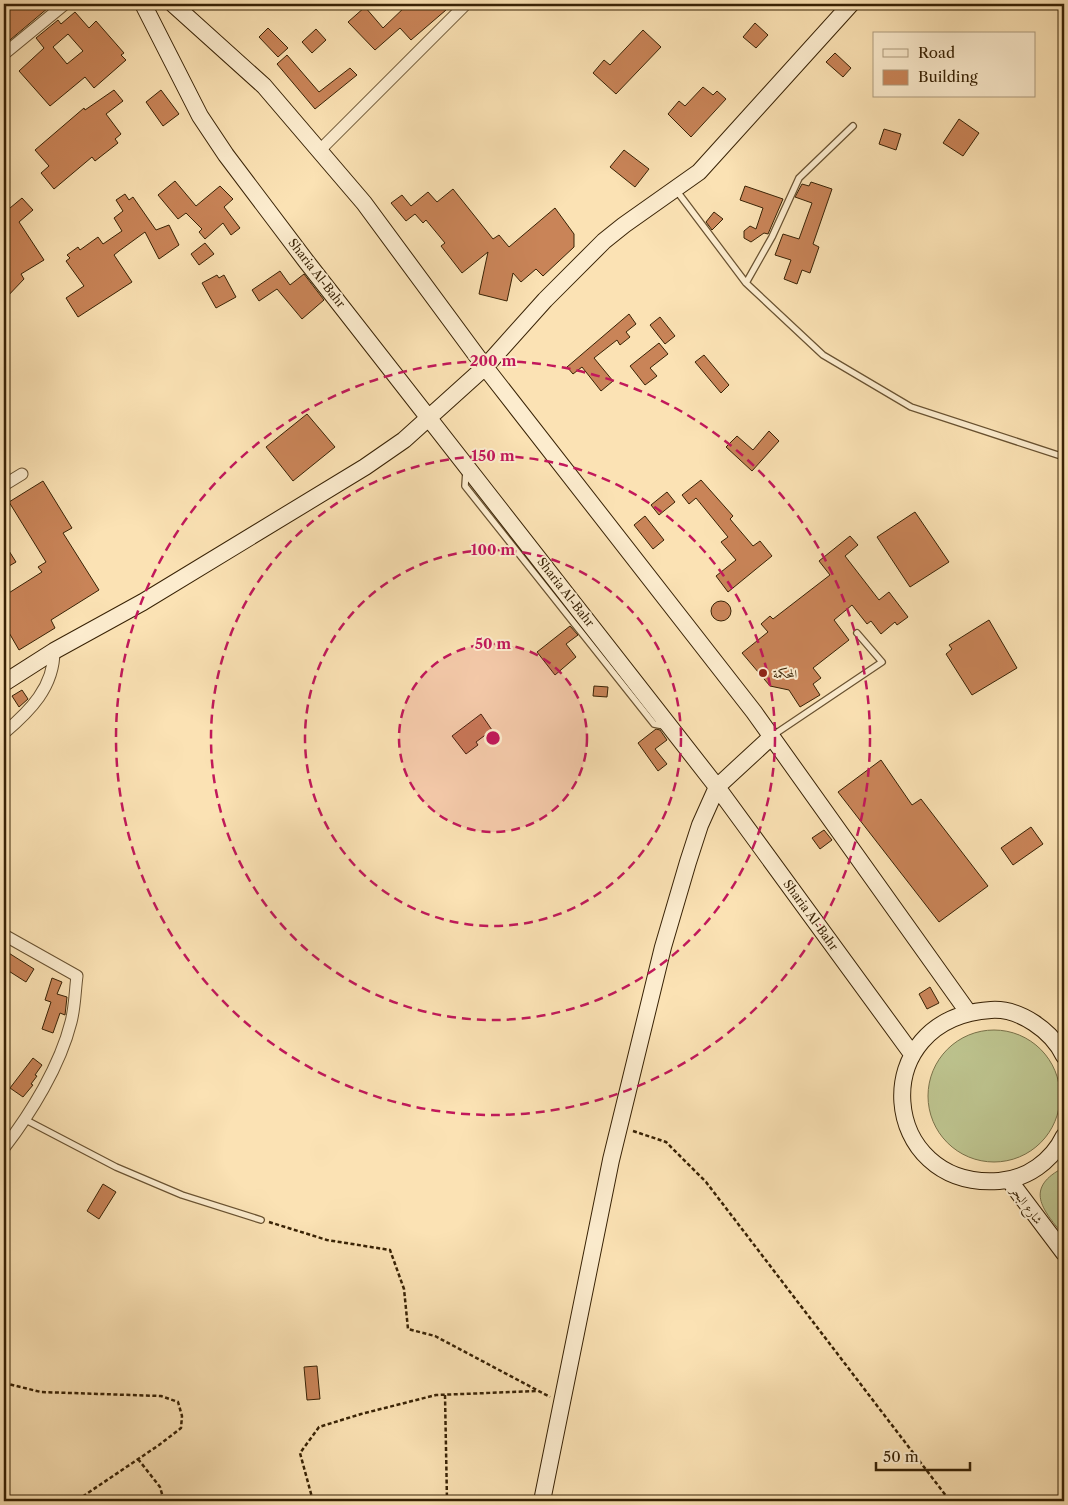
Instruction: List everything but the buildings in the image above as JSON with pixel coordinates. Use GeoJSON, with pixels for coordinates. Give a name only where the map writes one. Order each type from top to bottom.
{"type":"FeatureCollection","features":[{"type":"Feature","properties":{"kind":"main road","name":"Sharia Al-Bahr"},"geometry":{"type":"LineString","coordinates":[[144,4],[200,116],[226,154],[306,261],[718,786],[912,1054]]}},
{"type":"Feature","properties":{"kind":"main road"},"geometry":{"type":"LineString","coordinates":[[173,4],[264,86],[364,203],[486,367],[754,712],[770,738],[968,1012]]}},
{"type":"Feature","properties":{"kind":"main road"},"geometry":{"type":"LineString","coordinates":[[4,683],[54,651],[143,602],[365,467],[404,440],[486,367],[545,300],[604,242],[624,225],[699,172],[851,4]]}},
{"type":"Feature","properties":{"kind":"main road"},"geometry":{"type":"LineString","coordinates":[[542,1501],[619,1126],[663,947],[700,825],[718,786],[770,738]]}},
{"type":"Feature","properties":{"kind":"main road"},"geometry":{"type":"LineString","coordinates":[[1064,1056],[1060,1047],[1042,1028],[1020,1016],[994,1010],[968,1012],[946,1021],[927,1035],[912,1054],[903,1081],[902,1109],[911,1136],[929,1159],[953,1175],[980,1182],[1009,1180],[1036,1169],[1058,1149],[1064,1136]]}},
{"type":"Feature","properties":{"kind":"main road","name":"شارع البحر"},"geometry":{"type":"LineString","coordinates":[[1009,1180],[1064,1253]]}},
{"type":"Feature","properties":{"kind":"street"},"geometry":{"type":"LineString","coordinates":[[4,54],[65,4]]}},
{"type":"Feature","properties":{"kind":"street"},"geometry":{"type":"LineString","coordinates":[[319,151],[466,4]]}},
{"type":"Feature","properties":{"kind":"street"},"geometry":{"type":"LineString","coordinates":[[4,485],[22,474]]}},
{"type":"Feature","properties":{"kind":"street"},"geometry":{"type":"LineString","coordinates":[[4,733],[31,710],[54,669],[54,651]]}},
{"type":"Feature","properties":{"kind":"street"},"geometry":{"type":"LineString","coordinates":[[4,935],[77,976],[71,1021],[64,1046],[26,1120],[4,1148]]}},
{"type":"Feature","properties":{"kind":"lane"},"geometry":{"type":"LineString","coordinates":[[746,283],[772,236],[799,178],[853,126]]}},
{"type":"Feature","properties":{"kind":"lane"},"geometry":{"type":"LineString","coordinates":[[676,190],[746,283],[824,355],[911,406],[1064,457]]}},
{"type":"Feature","properties":{"kind":"lane"},"geometry":{"type":"LineString","coordinates":[[770,738],[882,662],[856,633]]}},
{"type":"Feature","properties":{"kind":"lane"},"geometry":{"type":"LineString","coordinates":[[26,1120],[116,1167],[182,1195],[261,1220]]}},
{"type":"Feature","properties":{"kind":"path"},"geometry":{"type":"LineString","coordinates":[[619,1126],[666,1142],[706,1182],[950,1501]]}},
{"type":"Feature","properties":{"kind":"path"},"geometry":{"type":"LineString","coordinates":[[261,1220],[327,1240],[390,1250],[404,1289],[408,1329],[435,1336],[562,1404]]}},
{"type":"Feature","properties":{"kind":"path"},"geometry":{"type":"LineString","coordinates":[[4,1383],[41,1392],[161,1396],[178,1402],[182,1416],[181,1428],[76,1501]]}},
{"type":"Feature","properties":{"kind":"path"},"geometry":{"type":"LineString","coordinates":[[313,1501],[300,1453],[319,1427],[361,1414],[445,1395],[539,1391]]}},
{"type":"Feature","properties":{"kind":"path"},"geometry":{"type":"LineString","coordinates":[[445,1395],[447,1501]]}},
{"type":"Feature","properties":{"kind":"path"},"geometry":{"type":"LineString","coordinates":[[138,1459],[160,1487],[164,1501]]}},
{"type":"Feature","properties":{"kind":"green space"},"geometry":{"type":"Polygon","coordinates":[[[994,1030],[1007,1031],[1019,1035],[1041,1049],[1055,1071],[1059,1083],[1059,1109],[1055,1121],[1041,1143],[1019,1157],[1007,1161],[994,1162],[981,1161],[969,1157],[947,1143],[933,1121],[929,1109],[928,1096],[929,1083],[933,1071],[947,1049],[969,1035],[981,1031],[994,1030]]]}},
{"type":"Feature","properties":{"kind":"green space"},"geometry":{"type":"Polygon","coordinates":[[[1064,1169],[1064,1236],[1045,1210],[1040,1193],[1049,1177],[1064,1169]]]}},
{"type":"Feature","properties":{"kind":"place","name":"المحكمة"},"geometry":{"type":"Point","coordinates":[763,673]}}]}
